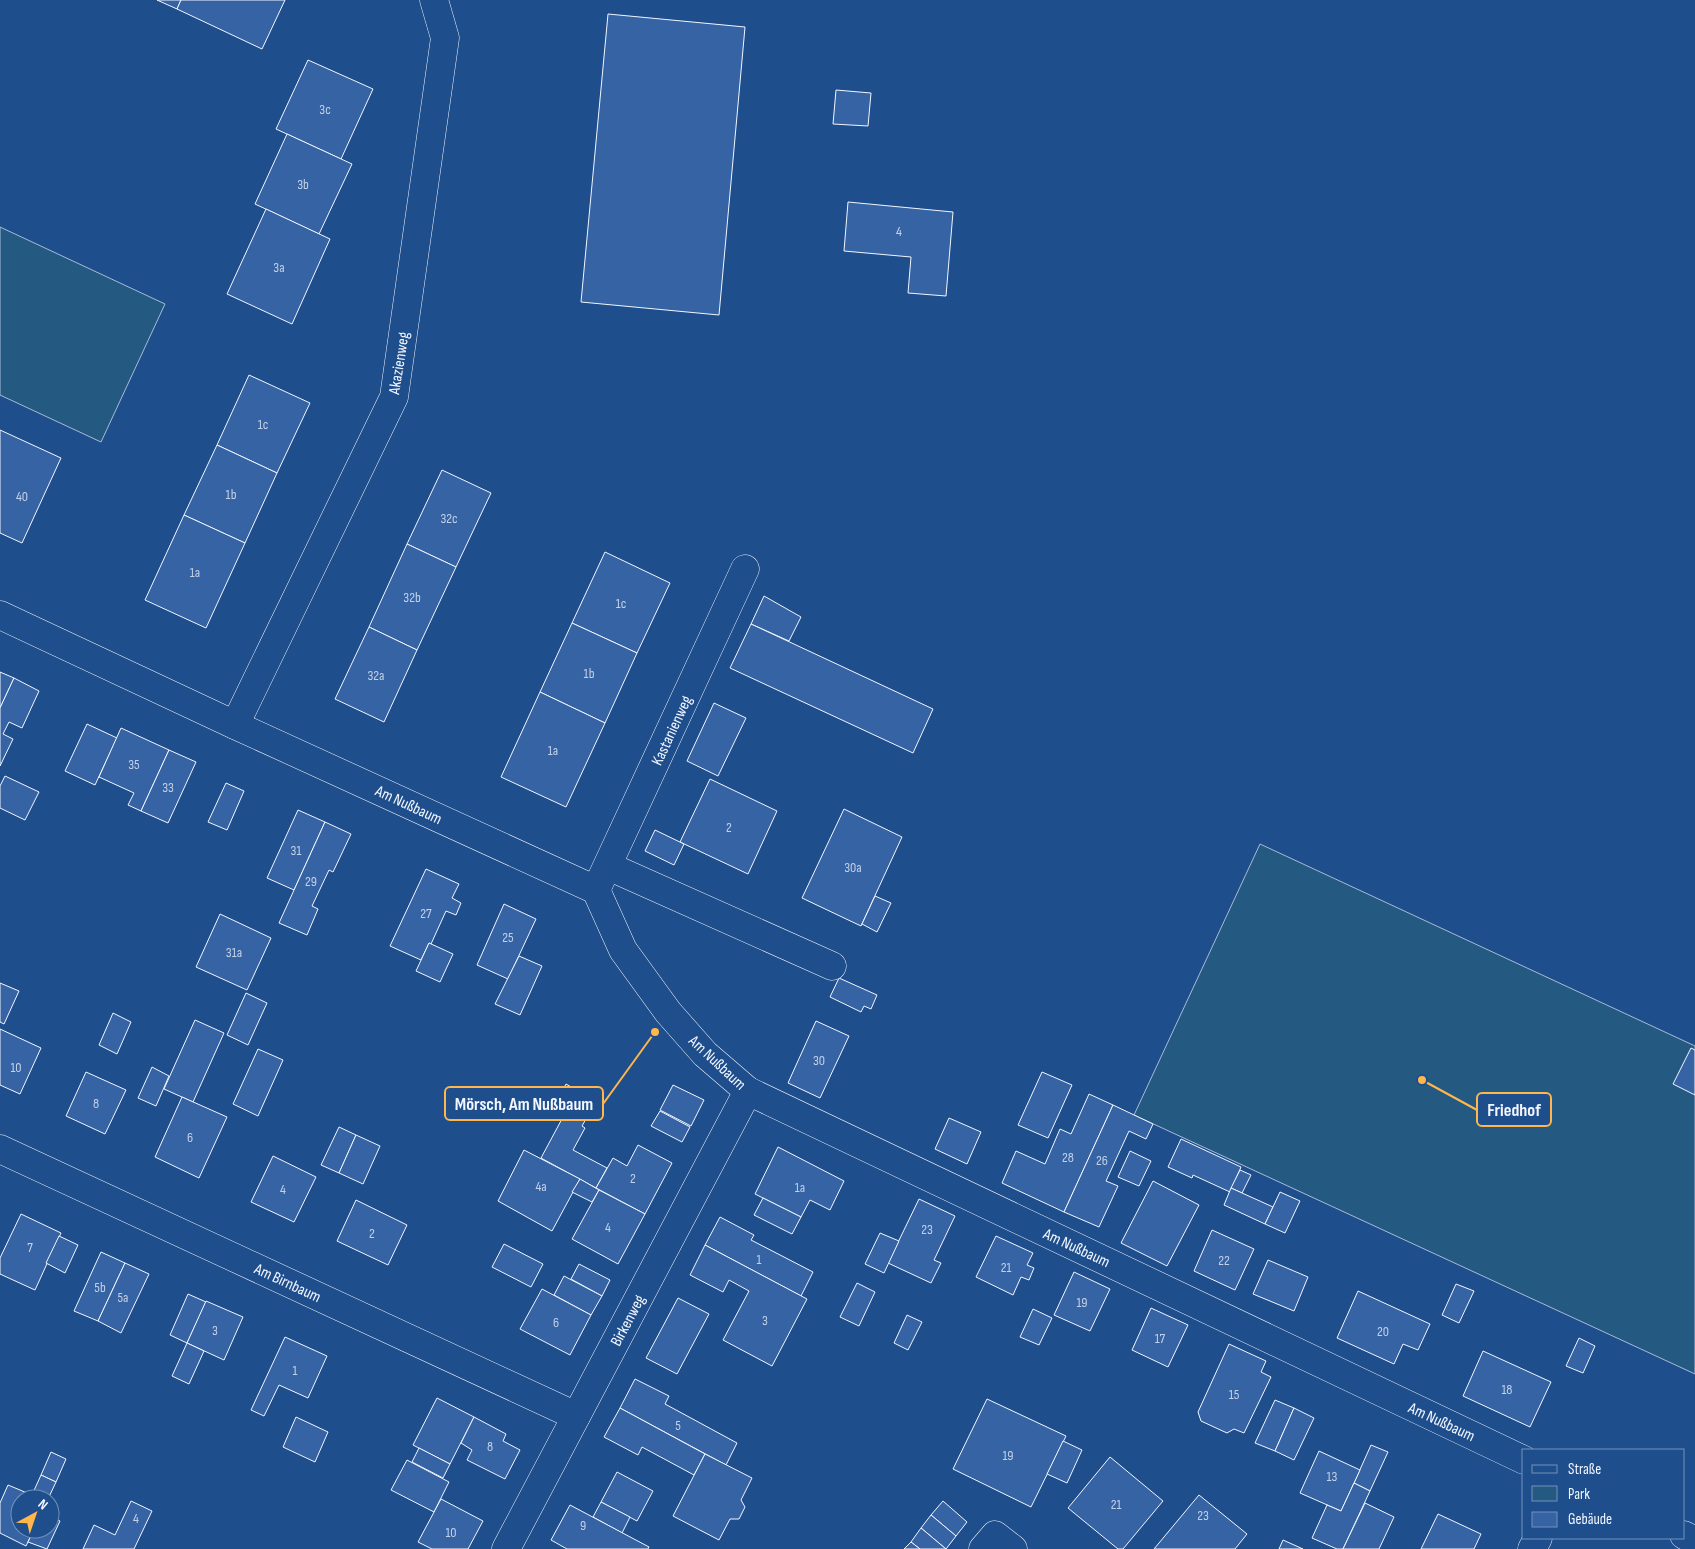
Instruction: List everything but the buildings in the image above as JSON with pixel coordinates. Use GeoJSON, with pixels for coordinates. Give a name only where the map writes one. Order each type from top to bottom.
{"type":"FeatureCollection","features":[{"type":"Feature","properties":{"kind":"street","name":"Akazienweg"},"geometry":{"type":"LineString","coordinates":[[235,726],[394,397],[445,38],[434,0]]}},
{"type":"Feature","properties":{"kind":"street","name":"Kastanienweg"},"geometry":{"type":"LineString","coordinates":[[596,890],[744,570]]}},
{"type":"Feature","properties":{"kind":"street","name":"Am Nußbaum"},"geometry":{"type":"LineString","coordinates":[[0,615],[235,726],[596,890],[623,950],[668,1012],[705,1054],[748,1091],[1522,1459]]}},
{"type":"Feature","properties":{"kind":"street"},"geometry":{"type":"LineString","coordinates":[[608,866],[832,966]]}},
{"type":"Feature","properties":{"kind":"street","name":"Birkenweg"},"geometry":{"type":"LineString","coordinates":[[506,1549],[748,1091]]}},
{"type":"Feature","properties":{"kind":"street","name":"Am Birnbaum"},"geometry":{"type":"LineString","coordinates":[[0,1149],[576,1416]]}},
{"type":"Feature","properties":{"kind":"street"},"geometry":{"type":"LineString","coordinates":[[983,1549],[996,1534],[1014,1549]]}},
{"type":"Feature","properties":{"kind":"green space"},"geometry":{"type":"Polygon","coordinates":[[[0,227],[165,304],[101,442],[0,395],[0,227]]]}},
{"type":"Feature","properties":{"kind":"green space"},"geometry":{"type":"Polygon","coordinates":[[[1260,844],[1695,1046],[1695,1374],[1134,1115],[1260,844]]]}},
{"type":"Feature","properties":{"kind":"place","name":"Mörsch, Am Nußbaum"},"geometry":{"type":"Point","coordinates":[655,1032]}},
{"type":"Feature","properties":{"kind":"place","name":"Friedhof"},"geometry":{"type":"Point","coordinates":[1422,1080]}}]}
